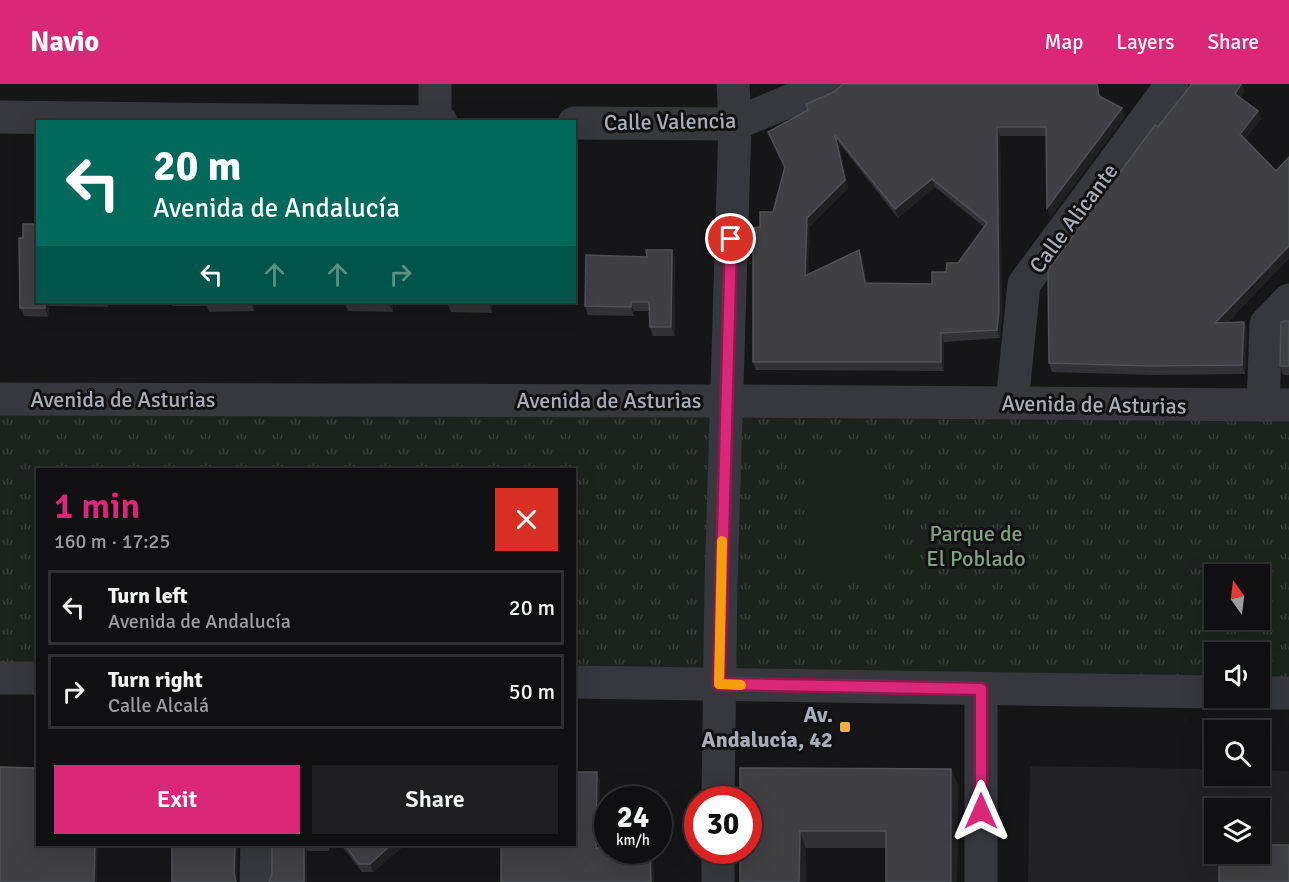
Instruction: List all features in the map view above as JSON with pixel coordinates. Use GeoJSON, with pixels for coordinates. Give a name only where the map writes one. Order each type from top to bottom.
{"type":"FeatureCollection","features":[{"type":"Feature","properties":{"kind":"street"},"geometry":{"type":"LineString","coordinates":[[435,84],[435,120]]}},
{"type":"Feature","properties":{"kind":"street"},"geometry":{"type":"LineString","coordinates":[[718,786],[735,124],[733,84]]}},
{"type":"Feature","properties":{"kind":"street","name":"Calle Valencia"},"geometry":{"type":"LineString","coordinates":[[576,123],[735,124],[829,84]]}},
{"type":"Feature","properties":{"kind":"street","name":"Calle Alicante"},"geometry":{"type":"LineString","coordinates":[[1012,403],[1024,284],[1172,84]]}},
{"type":"Feature","properties":{"kind":"street"},"geometry":{"type":"LineString","coordinates":[[0,117],[261,120]]}},
{"type":"Feature","properties":{"kind":"street"},"geometry":{"type":"LineString","coordinates":[[1276,405],[1266,324],[1289,300]]}},
{"type":"Feature","properties":{"kind":"street","name":"Avenida de Asturias"},"geometry":{"type":"LineString","coordinates":[[0,399],[727,400],[1276,405]]}},
{"type":"Feature","properties":{"kind":"street"},"geometry":{"type":"LineString","coordinates":[[0,678],[36,678]]}},
{"type":"Feature","properties":{"kind":"street"},"geometry":{"type":"LineString","coordinates":[[576,682],[1204,693]]}},
{"type":"Feature","properties":{"kind":"street"},"geometry":{"type":"LineString","coordinates":[[981,689],[981,882]]}},
{"type":"Feature","properties":{"kind":"street"},"geometry":{"type":"LineString","coordinates":[[1270,693],[1289,693]]}},
{"type":"Feature","properties":{"kind":"street"},"geometry":{"type":"LineString","coordinates":[[256,882],[257,846]]}},
{"type":"Feature","properties":{"kind":"street"},"geometry":{"type":"LineString","coordinates":[[718,864],[718,882]]}},
{"type":"Feature","properties":{"kind":"shaded area"},"geometry":{"type":"Polygon","coordinates":[[[1030,766],[1204,769],[1204,786],[1270,786],[1270,770],[1289,771],[1289,882],[1028,882],[1030,766]]]}},
{"type":"Feature","properties":{"kind":"green space","name":"Parque de El Poblado"},"geometry":{"type":"Polygon","coordinates":[[[0,399],[1289,404],[1289,693],[1270,693],[1270,642],[1204,642],[1204,692],[576,682],[576,468],[36,468],[36,678],[0,678],[0,399]]]}},
{"type":"Feature","properties":{"kind":"green space"},"geometry":{"type":"Polygon","coordinates":[[[807,456],[882,459],[880,584],[805,581],[807,456]]]}},
{"type":"Feature","properties":{"kind":"building"},"geometry":{"type":"Polygon","coordinates":[[[842,84],[1097,84],[1099,96],[1122,108],[1047,208],[1046,127],[997,127],[999,309],[997,330],[941,333],[941,362],[753,362],[753,228],[760,227],[760,212],[773,212],[785,167],[768,132],[808,110],[806,104],[834,92],[842,84]],[[835,135],[845,180],[807,218],[805,276],[859,250],[865,283],[932,284],[932,272],[946,272],[947,263],[958,263],[987,223],[932,179],[895,209],[835,135]]]}},
{"type":"Feature","properties":{"kind":"building"},"geometry":{"type":"Polygon","coordinates":[[[1190,84],[1241,84],[1235,94],[1258,111],[1240,134],[1276,171],[1289,157],[1289,246],[1215,323],[1244,322],[1242,365],[1150,366],[1049,363],[1048,270],[1155,125],[1158,127],[1190,84]]]}},
{"type":"Feature","properties":{"kind":"building"},"geometry":{"type":"Polygon","coordinates":[[[23,224],[36,224],[36,303],[45,303],[45,308],[20,308],[19,238],[23,238],[23,224]]]}},
{"type":"Feature","properties":{"kind":"building"},"geometry":{"type":"Polygon","coordinates":[[[646,250],[672,250],[671,327],[650,327],[649,302],[631,302],[631,307],[585,306],[586,255],[647,257],[646,250]]]}},
{"type":"Feature","properties":{"kind":"building"},"geometry":{"type":"Polygon","coordinates":[[[1289,321],[1289,366],[1280,366],[1281,323],[1289,321]]]}},
{"type":"Feature","properties":{"kind":"building"},"geometry":{"type":"Polygon","coordinates":[[[0,767],[36,768],[36,846],[95,846],[94,882],[0,882],[0,767]]]}},
{"type":"Feature","properties":{"kind":"building"},"geometry":{"type":"Polygon","coordinates":[[[740,768],[951,769],[951,882],[886,882],[886,831],[800,831],[799,882],[740,882],[740,864],[762,864],[762,786],[740,786],[740,768]]]}},
{"type":"Feature","properties":{"kind":"building"},"geometry":{"type":"Polygon","coordinates":[[[576,772],[597,772],[597,786],[594,786],[594,864],[650,864],[651,882],[501,882],[501,846],[576,846],[576,772]]]}},
{"type":"Feature","properties":{"kind":"building"},"geometry":{"type":"Polygon","coordinates":[[[1270,845],[1289,845],[1289,882],[1219,882],[1219,864],[1270,864],[1270,845]]]}},
{"type":"Feature","properties":{"kind":"building"},"geometry":{"type":"Polygon","coordinates":[[[172,846],[235,846],[236,882],[172,882],[172,846]]]}},
{"type":"Feature","properties":{"kind":"building"},"geometry":{"type":"Polygon","coordinates":[[[272,846],[304,846],[304,882],[269,882],[272,874],[272,846]]]}},
{"type":"Feature","properties":{"kind":"building"},"geometry":{"type":"Polygon","coordinates":[[[346,846],[390,846],[370,864],[359,864],[346,846]]]}},
{"type":"Feature","properties":{"kind":"slow traffic"},"geometry":{"type":"LineString","coordinates":[[722,541],[719,684],[741,685]]}},
{"type":"Feature","properties":{"kind":"place","name":"Av. Andalucía, 42"},"geometry":{"type":"Point","coordinates":[845,727]}},
{"type":"Feature","properties":{"kind":"route"},"geometry":{"type":"LineString","coordinates":[[731,239],[719,684],[981,689],[981,811]]}}]}
